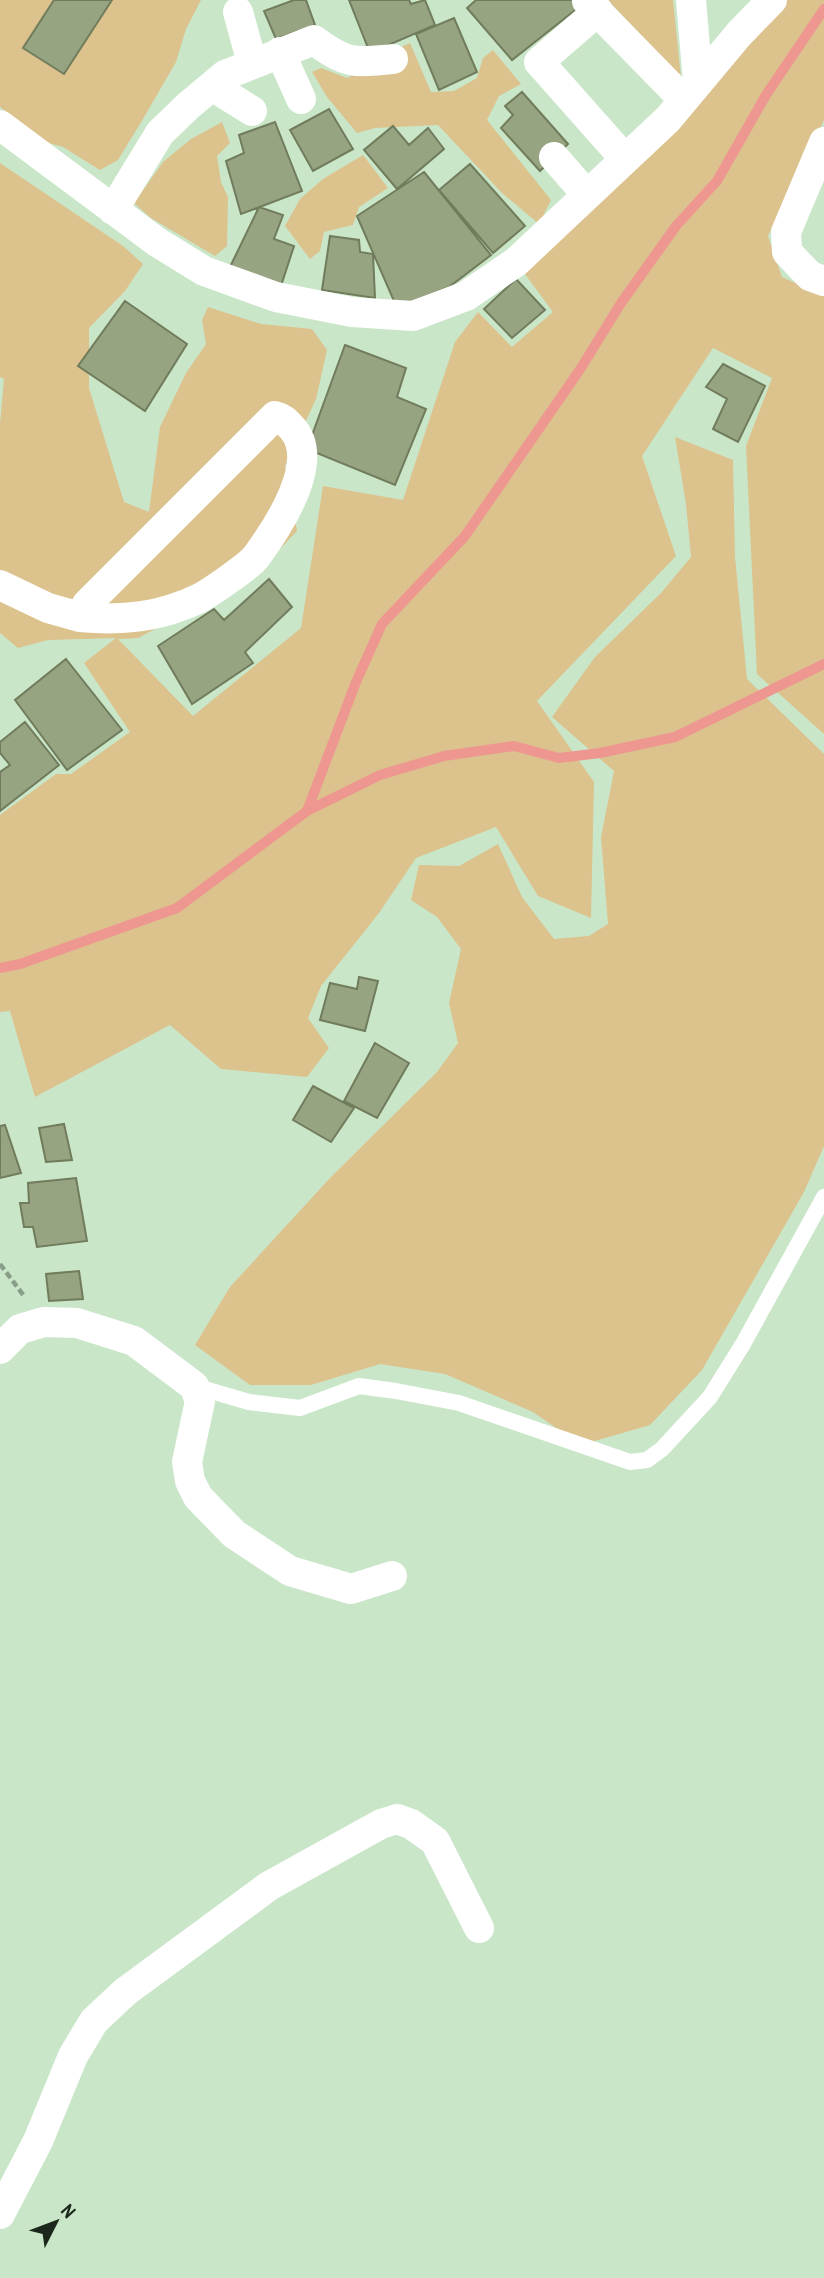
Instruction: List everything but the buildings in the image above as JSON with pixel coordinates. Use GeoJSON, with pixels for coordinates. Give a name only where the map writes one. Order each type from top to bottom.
{"type":"FeatureCollection","features":[{"type":"Feature","properties":{"kind":"street"},"geometry":{"type":"LineString","coordinates":[[691,0],[691,91]]}},
{"type":"Feature","properties":{"kind":"street"},"geometry":{"type":"LineString","coordinates":[[0,124],[157,242],[204,271],[276,297],[352,312],[413,316],[466,296],[516,262],[668,119],[739,34],[772,0]]}},
{"type":"Feature","properties":{"kind":"street"},"geometry":{"type":"LineString","coordinates":[[625,159],[539,62],[592,6],[691,91]]}},
{"type":"Feature","properties":{"kind":"street"},"geometry":{"type":"LineString","coordinates":[[238,12],[252,63]]}},
{"type":"Feature","properties":{"kind":"street"},"geometry":{"type":"LineString","coordinates":[[113,210],[160,133],[225,75],[314,40],[336,57],[357,63],[393,59]]}},
{"type":"Feature","properties":{"kind":"street"},"geometry":{"type":"LineString","coordinates":[[280,52],[301,99]]}},
{"type":"Feature","properties":{"kind":"street"},"geometry":{"type":"LineString","coordinates":[[212,86],[252,111]]}},
{"type":"Feature","properties":{"kind":"street"},"geometry":{"type":"LineString","coordinates":[[824,142],[786,232],[787,252],[810,276],[824,281]]}},
{"type":"Feature","properties":{"kind":"street"},"geometry":{"type":"LineString","coordinates":[[554,157],[587,195]]}},
{"type":"Feature","properties":{"kind":"street"},"geometry":{"type":"LineString","coordinates":[[0,584],[48,608],[80,617],[149,617],[201,597],[254,559],[289,505],[304,460],[299,436],[283,418],[275,416],[88,604],[80,617]]}},
{"type":"Feature","properties":{"kind":"street"},"geometry":{"type":"LineString","coordinates":[[0,1349],[20,1329],[44,1322],[77,1323],[134,1341],[194,1386],[200,1401],[187,1462],[190,1481],[198,1497],[234,1534],[290,1571],[351,1589],[392,1576]]}},
{"type":"Feature","properties":{"kind":"street"},"geometry":{"type":"LineString","coordinates":[[0,2214],[38,2141],[73,2056],[94,2021],[125,1992],[269,1886],[381,1824],[397,1819],[411,1824],[435,1841],[479,1928]]}},
{"type":"Feature","properties":{"kind":"lane"},"geometry":{"type":"LineString","coordinates":[[194,1386],[249,1402],[300,1408],[359,1386],[396,1391],[459,1403],[630,1462],[647,1460],[662,1449],[710,1397],[743,1345],[824,1198]]}},
{"type":"Feature","properties":{"kind":"shaded area"},"geometry":{"type":"Polygon","coordinates":[[[0,0],[201,0],[186,29],[176,62],[143,119],[118,160],[100,170],[63,147],[45,142],[0,107],[0,0]]]}},
{"type":"Feature","properties":{"kind":"shaded area"},"geometry":{"type":"Polygon","coordinates":[[[608,0],[673,0],[681,78],[608,0]]]}},
{"type":"Feature","properties":{"kind":"shaded area"},"geometry":{"type":"Polygon","coordinates":[[[772,0],[824,0],[824,120],[768,236],[782,277],[824,296],[824,734],[757,674],[746,446],[772,378],[713,348],[642,456],[676,556],[537,701],[594,782],[591,918],[538,896],[496,827],[416,858],[379,913],[321,986],[308,1018],[329,1048],[307,1077],[221,1069],[170,1025],[35,1097],[10,1011],[0,1012],[0,815],[56,774],[71,774],[130,732],[84,663],[116,638],[48,640],[18,648],[0,633],[0,424],[4,379],[0,377],[0,163],[123,246],[143,264],[125,291],[89,328],[89,388],[124,502],[149,512],[160,427],[186,373],[206,344],[202,320],[208,307],[261,324],[312,329],[327,350],[316,399],[285,466],[297,531],[253,577],[138,638],[118,639],[193,716],[301,628],[323,486],[403,500],[455,342],[478,312],[512,347],[553,312],[516,262],[772,0]]]}},
{"type":"Feature","properties":{"kind":"shaded area"},"geometry":{"type":"Polygon","coordinates":[[[410,43],[431,92],[454,91],[477,78],[483,58],[493,50],[521,84],[499,96],[487,120],[551,200],[539,224],[502,193],[438,125],[375,128],[357,133],[327,97],[312,72],[321,68],[347,78],[410,43]]]}},
{"type":"Feature","properties":{"kind":"shaded area"},"geometry":{"type":"Polygon","coordinates":[[[222,122],[230,143],[217,156],[221,182],[228,197],[227,246],[215,256],[151,218],[134,203],[163,162],[191,139],[222,122]]]}},
{"type":"Feature","properties":{"kind":"shaded area"},"geometry":{"type":"Polygon","coordinates":[[[363,155],[388,188],[359,207],[353,225],[324,232],[320,251],[310,259],[285,226],[300,199],[323,179],[363,155]]]}},
{"type":"Feature","properties":{"kind":"shaded area"},"geometry":{"type":"Polygon","coordinates":[[[675,437],[733,460],[735,557],[747,679],[824,754],[824,1146],[804,1192],[702,1370],[650,1425],[581,1445],[533,1412],[445,1374],[380,1364],[311,1385],[250,1385],[195,1345],[230,1287],[330,1178],[437,1072],[458,1043],[449,1003],[461,949],[437,917],[411,900],[419,865],[459,866],[498,844],[522,897],[554,939],[589,936],[608,924],[601,837],[614,771],[552,717],[595,657],[661,593],[691,557],[675,437]]]}},
{"type":"Feature","properties":{"kind":"waterway"},"geometry":{"type":"LineString","coordinates":[[307,811],[356,682],[382,624],[465,536],[581,368],[621,303],[676,226],[717,181],[766,95],[824,9]]}},
{"type":"Feature","properties":{"kind":"waterway"},"geometry":{"type":"LineString","coordinates":[[0,968],[20,964],[177,908],[307,811],[380,775],[444,756],[514,746],[559,758],[600,753],[675,737],[824,664]]}}]}
